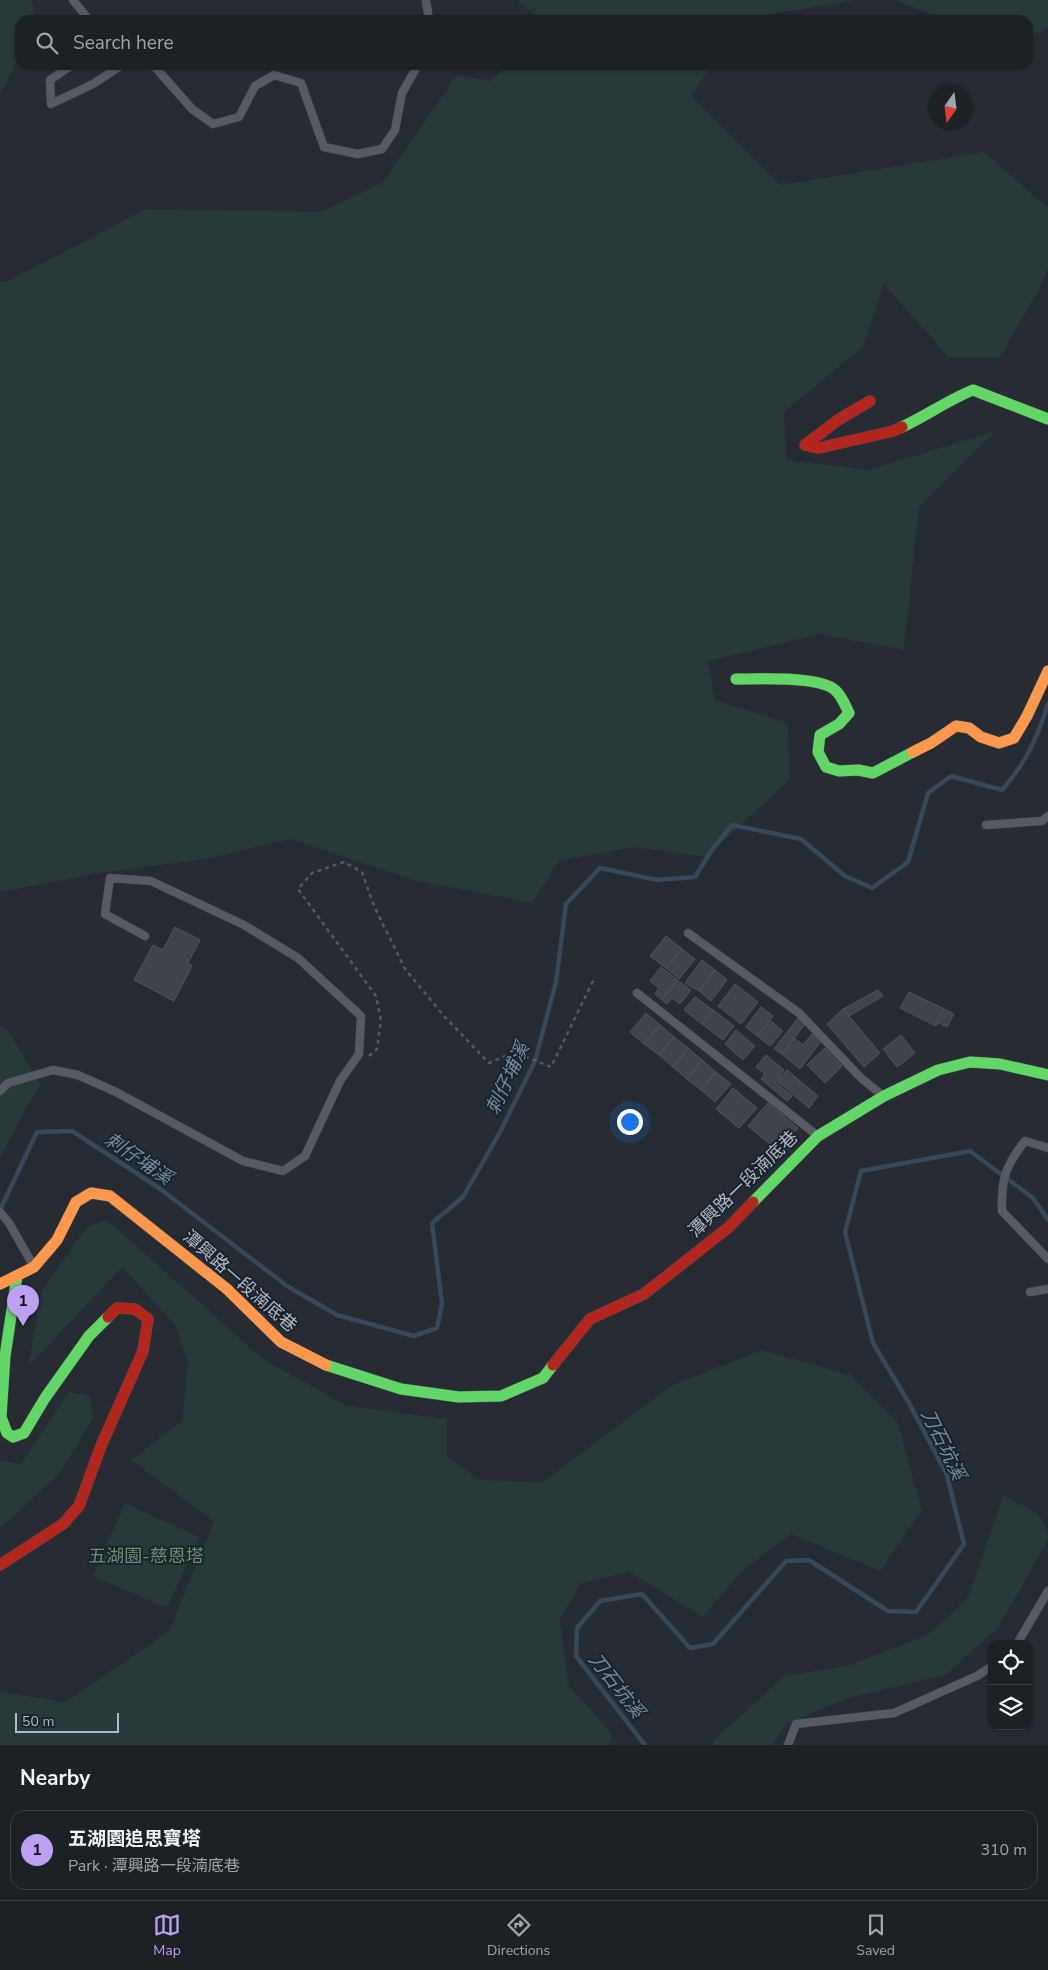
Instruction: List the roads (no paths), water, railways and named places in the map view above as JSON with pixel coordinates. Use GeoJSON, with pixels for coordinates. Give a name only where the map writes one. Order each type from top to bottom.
{"type":"FeatureCollection","features":[{"type":"Feature","properties":{"kind":"street"},"geometry":{"type":"LineString","coordinates":[[870,401],[838,420],[805,445],[819,448],[893,431],[926,416],[955,397],[973,390],[1048,419]]}},
{"type":"Feature","properties":{"kind":"street"},"geometry":{"type":"LineString","coordinates":[[736,679],[810,682],[832,687],[840,694],[849,713],[839,724],[820,735],[818,752],[826,767],[873,773],[932,743],[956,726],[969,728],[981,737],[999,743],[1014,738],[1027,716],[1048,671]]}},
{"type":"Feature","properties":{"kind":"street","name":"潭興路一段湳底巷"},"geometry":{"type":"LineString","coordinates":[[0,1284],[34,1267],[56,1240],[76,1202],[91,1193],[110,1196],[227,1289],[281,1342],[319,1363],[401,1389],[459,1397],[501,1396],[544,1378],[590,1319],[644,1294],[670,1275],[721,1233],[818,1136],[884,1096],[938,1070],[970,1062],[1000,1064],[1048,1075]]}},
{"type":"Feature","properties":{"kind":"street"},"geometry":{"type":"LineString","coordinates":[[0,1565],[63,1524],[79,1506],[101,1446],[143,1351],[148,1319],[135,1309],[117,1308],[89,1336],[45,1398],[24,1433],[13,1438],[7,1433],[0,1417],[5,1356],[17,1276]]}},
{"type":"Feature","properties":{"kind":"lane"},"geometry":{"type":"LineString","coordinates":[[73,0],[85,15]]}},
{"type":"Feature","properties":{"kind":"lane"},"geometry":{"type":"LineString","coordinates":[[426,0],[428,15]]}},
{"type":"Feature","properties":{"kind":"lane"},"geometry":{"type":"LineString","coordinates":[[65,70],[50,80],[51,104],[93,84],[114,70]]}},
{"type":"Feature","properties":{"kind":"lane"},"geometry":{"type":"LineString","coordinates":[[158,70],[192,109],[213,124],[239,117],[255,86],[274,75],[301,83],[324,147],[358,154],[382,148],[391,136],[395,130],[402,93],[415,70]]}},
{"type":"Feature","properties":{"kind":"lane"},"geometry":{"type":"LineString","coordinates":[[986,825],[1042,821],[1048,816]]}},
{"type":"Feature","properties":{"kind":"lane"},"geometry":{"type":"LineString","coordinates":[[0,1090],[8,1083],[53,1070],[78,1075],[116,1092],[243,1161],[283,1171],[305,1156],[340,1081],[359,1054],[361,1016],[298,958],[244,925],[151,881],[110,878],[105,914],[146,936]]}},
{"type":"Feature","properties":{"kind":"lane"},"geometry":{"type":"LineString","coordinates":[[688,933],[799,1013],[861,1078],[884,1096]]}},
{"type":"Feature","properties":{"kind":"lane"},"geometry":{"type":"LineString","coordinates":[[637,993],[818,1136]]}},
{"type":"Feature","properties":{"kind":"lane"},"geometry":{"type":"LineString","coordinates":[[1048,1148],[1025,1141],[1012,1157],[1001,1186],[1002,1211],[1048,1259]]}},
{"type":"Feature","properties":{"kind":"lane"},"geometry":{"type":"LineString","coordinates":[[0,1212],[9,1223],[34,1267]]}},
{"type":"Feature","properties":{"kind":"lane"},"geometry":{"type":"LineString","coordinates":[[1030,1292],[1048,1289]]}},
{"type":"Feature","properties":{"kind":"lane"},"geometry":{"type":"LineString","coordinates":[[1019,1640],[1048,1591]]}},
{"type":"Feature","properties":{"kind":"lane"},"geometry":{"type":"LineString","coordinates":[[788,1745],[796,1724],[894,1712],[977,1676],[988,1669]]}},
{"type":"Feature","properties":{"kind":"waterway","name":"刺仔埔溪"},"geometry":{"type":"LineString","coordinates":[[0,1210],[37,1132],[72,1131],[159,1188],[287,1286],[337,1315],[414,1336],[437,1328],[442,1304],[432,1223],[463,1197],[500,1132],[535,1061],[556,982],[566,904],[600,868],[657,880],[695,877],[711,851],[732,825],[801,839],[845,876],[872,888],[908,862],[928,793],[951,776],[1002,790],[1018,770],[1030,750],[1048,704]]}},
{"type":"Feature","properties":{"kind":"waterway","name":"刀石坑溪"},"geometry":{"type":"LineString","coordinates":[[645,1745],[576,1656],[577,1628],[600,1601],[642,1594],[690,1648],[713,1644],[786,1561],[809,1560],[888,1611],[916,1612],[964,1544],[947,1475],[910,1405],[873,1343],[845,1232],[861,1171],[970,1151],[1033,1198],[1048,1220]]}},
{"type":"Feature","properties":{"kind":"place","name":"五湖園追思寶塔"},"geometry":{"type":"Point","coordinates":[23,1326]}},
{"type":"Feature","properties":{"kind":"park label","name":"五湖園-慈恩塔"},"geometry":{"type":"Point","coordinates":[146,1556]}}]}
